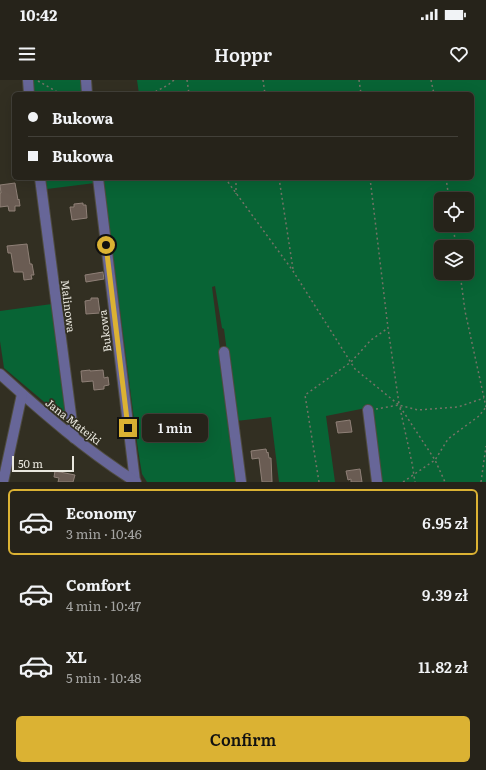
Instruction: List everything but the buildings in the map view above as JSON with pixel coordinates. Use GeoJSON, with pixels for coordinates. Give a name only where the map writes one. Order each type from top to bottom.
{"type":"FeatureCollection","features":[{"type":"Feature","properties":{"kind":"street"},"geometry":{"type":"LineString","coordinates":[[28,80],[30,92]]}},
{"type":"Feature","properties":{"kind":"street"},"geometry":{"type":"LineString","coordinates":[[86,80],[87,92]]}},
{"type":"Feature","properties":{"kind":"street","name":"Malinowa"},"geometry":{"type":"LineString","coordinates":[[40,180],[74,438]]}},
{"type":"Feature","properties":{"kind":"street","name":"Bukowa"},"geometry":{"type":"LineString","coordinates":[[98,180],[136,482]]}},
{"type":"Feature","properties":{"kind":"street"},"geometry":{"type":"LineString","coordinates":[[224,352],[241,482]]}},
{"type":"Feature","properties":{"kind":"street","name":"Jana Matejki"},"geometry":{"type":"LineString","coordinates":[[0,374],[74,438],[136,482]]}},
{"type":"Feature","properties":{"kind":"street"},"geometry":{"type":"LineString","coordinates":[[3,482],[22,394]]}},
{"type":"Feature","properties":{"kind":"street"},"geometry":{"type":"LineString","coordinates":[[368,410],[377,482]]}},
{"type":"Feature","properties":{"kind":"path"},"geometry":{"type":"LineString","coordinates":[[36,80],[57,92]]}},
{"type":"Feature","properties":{"kind":"path"},"geometry":{"type":"LineString","coordinates":[[155,92],[174,80]]}},
{"type":"Feature","properties":{"kind":"path"},"geometry":{"type":"LineString","coordinates":[[187,80],[189,92]]}},
{"type":"Feature","properties":{"kind":"path"},"geometry":{"type":"LineString","coordinates":[[263,80],[265,92]]}},
{"type":"Feature","properties":{"kind":"path"},"geometry":{"type":"LineString","coordinates":[[359,80],[361,92]]}},
{"type":"Feature","properties":{"kind":"path"},"geometry":{"type":"LineString","coordinates":[[432,80],[434,92]]}},
{"type":"Feature","properties":{"kind":"path"},"geometry":{"type":"LineString","coordinates":[[226,180],[293,271],[355,369],[399,406],[435,460],[445,482]]}},
{"type":"Feature","properties":{"kind":"path"},"geometry":{"type":"LineString","coordinates":[[236,180],[236,194]]}},
{"type":"Feature","properties":{"kind":"path"},"geometry":{"type":"LineString","coordinates":[[279,180],[293,271]]}},
{"type":"Feature","properties":{"kind":"path"},"geometry":{"type":"LineString","coordinates":[[370,180],[399,406],[415,482]]}},
{"type":"Feature","properties":{"kind":"path"},"geometry":{"type":"LineString","coordinates":[[446,180],[448,192]]}},
{"type":"Feature","properties":{"kind":"path"},"geometry":{"type":"LineString","coordinates":[[403,482],[435,460],[448,439],[479,416],[486,407],[465,311],[461,280]]}},
{"type":"Feature","properties":{"kind":"path"},"geometry":{"type":"LineString","coordinates":[[319,482],[305,395],[351,362],[371,340],[388,328]]}},
{"type":"Feature","properties":{"kind":"path"},"geometry":{"type":"LineString","coordinates":[[368,410],[399,406],[418,410],[452,408],[484,398]]}},
{"type":"Feature","properties":{"kind":"path"},"geometry":{"type":"LineString","coordinates":[[481,482],[486,446]]}},
{"type":"Feature","properties":{"kind":"green space"},"geometry":{"type":"Polygon","coordinates":[[[32,80],[82,80],[84,92],[34,92],[32,80]]]}},
{"type":"Feature","properties":{"kind":"green space"},"geometry":{"type":"Polygon","coordinates":[[[137,80],[486,80],[486,482],[381,482],[371,407],[326,416],[335,482],[279,482],[271,417],[236,421],[224,329],[222,328],[215,286],[212,287],[237,482],[147,482],[142,474],[103,180],[474,180],[474,92],[139,92],[137,80]]]}},
{"type":"Feature","properties":{"kind":"green space"},"geometry":{"type":"Polygon","coordinates":[[[45,180],[95,180],[95,183],[47,189],[45,180]]]}},
{"type":"Feature","properties":{"kind":"green space"},"geometry":{"type":"Polygon","coordinates":[[[52,304],[68,422],[4,368],[0,341],[0,311],[52,304]]]}},
{"type":"Feature","properties":{"kind":"route"},"geometry":{"type":"LineString","coordinates":[[106,245],[128,428]]}}]}
